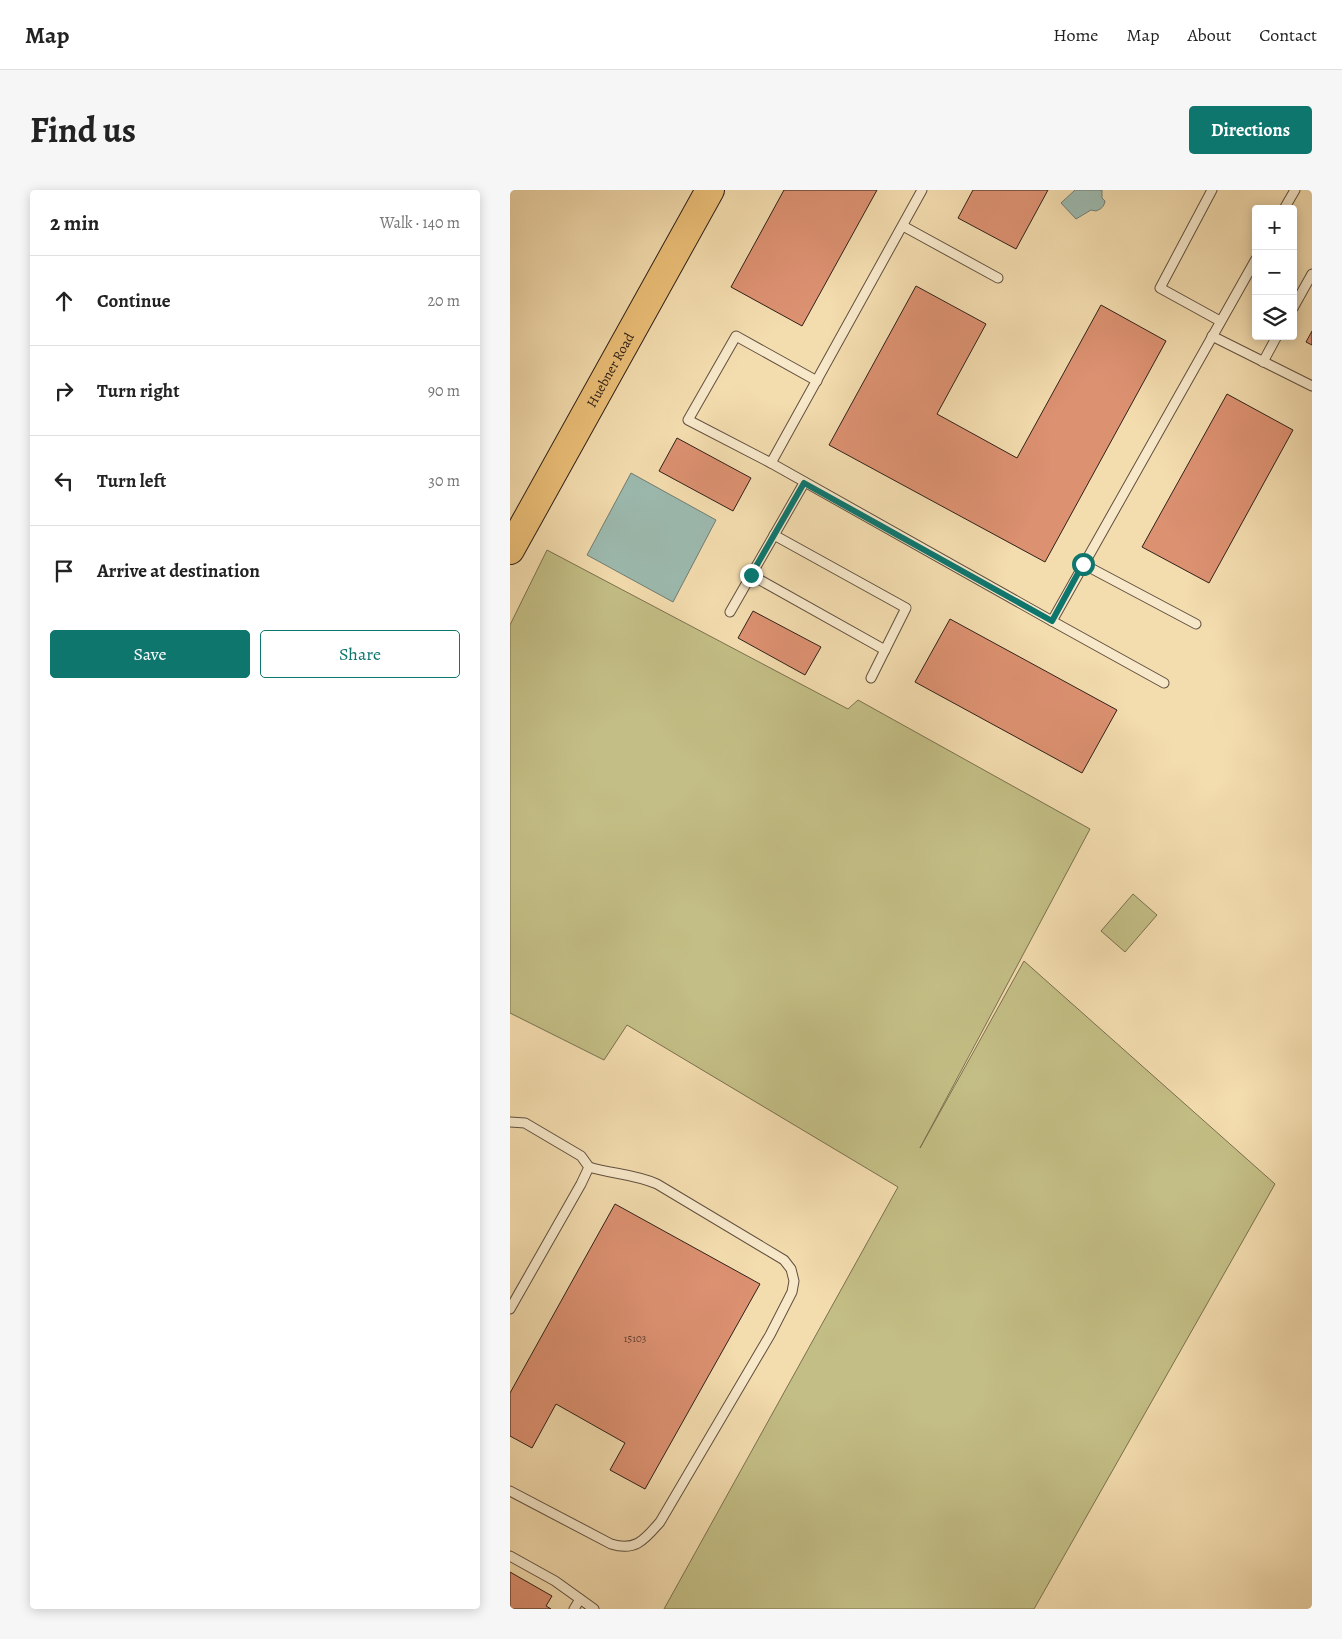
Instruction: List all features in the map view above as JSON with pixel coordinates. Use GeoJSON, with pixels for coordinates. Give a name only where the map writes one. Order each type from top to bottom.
{"type":"FeatureCollection","features":[{"type":"Feature","properties":{"kind":"main road","name":"Huebner Road"},"geometry":{"type":"LineString","coordinates":[[510,550],[710,190]]}},
{"type":"Feature","properties":{"kind":"lane"},"geometry":{"type":"LineString","coordinates":[[771,463],[922,190]]}},
{"type":"Feature","properties":{"kind":"lane"},"geometry":{"type":"LineString","coordinates":[[1212,190],[1160,288],[1220,321]]}},
{"type":"Feature","properties":{"kind":"lane"},"geometry":{"type":"LineString","coordinates":[[1286,205],[1295,190]]}},
{"type":"Feature","properties":{"kind":"lane"},"geometry":{"type":"LineString","coordinates":[[903,226],[998,278]]}},
{"type":"Feature","properties":{"kind":"lane"},"geometry":{"type":"LineString","coordinates":[[1052,621],[1252,266]]}},
{"type":"Feature","properties":{"kind":"lane"},"geometry":{"type":"LineString","coordinates":[[1297,301],[1312,274]]}},
{"type":"Feature","properties":{"kind":"lane"},"geometry":{"type":"LineString","coordinates":[[817,381],[736,336],[688,420],[771,463],[1164,682]]}},
{"type":"Feature","properties":{"kind":"lane"},"geometry":{"type":"LineString","coordinates":[[1212,336],[1312,386]]}},
{"type":"Feature","properties":{"kind":"lane"},"geometry":{"type":"LineString","coordinates":[[1263,362],[1275,340]]}},
{"type":"Feature","properties":{"kind":"lane"},"geometry":{"type":"LineString","coordinates":[[730,612],[804,483]]}},
{"type":"Feature","properties":{"kind":"lane"},"geometry":{"type":"LineString","coordinates":[[774,535],[906,608],[871,678]]}},
{"type":"Feature","properties":{"kind":"lane"},"geometry":{"type":"LineString","coordinates":[[1083,564],[1196,624]]}},
{"type":"Feature","properties":{"kind":"lane"},"geometry":{"type":"LineString","coordinates":[[751,575],[885,650]]}},
{"type":"Feature","properties":{"kind":"lane"},"geometry":{"type":"LineString","coordinates":[[510,1122],[525,1123],[581,1156],[589,1167],[643,1178],[657,1184],[784,1260],[791,1269],[794,1281],[792,1292],[770,1335],[660,1522],[646,1538],[634,1546],[622,1547],[612,1544],[510,1491]]}},
{"type":"Feature","properties":{"kind":"lane"},"geometry":{"type":"LineString","coordinates":[[510,1309],[589,1167]]}},
{"type":"Feature","properties":{"kind":"lane"},"geometry":{"type":"LineString","coordinates":[[510,1556],[555,1581],[594,1609]]}},
{"type":"Feature","properties":{"kind":"lane"},"geometry":{"type":"LineString","coordinates":[[574,1609],[580,1599]]}},
{"type":"Feature","properties":{"kind":"shaded area"},"geometry":{"type":"Polygon","coordinates":[[[547,550],[848,709],[858,700],[1090,829],[920,1148],[1024,961],[1275,1184],[1034,1609],[664,1609],[898,1187],[627,1025],[604,1060],[510,1013],[510,625],[547,550]]]}},
{"type":"Feature","properties":{"kind":"shaded area"},"geometry":{"type":"Polygon","coordinates":[[[1133,894],[1157,915],[1125,952],[1101,931],[1133,894]]]}},
{"type":"Feature","properties":{"kind":"water"},"geometry":{"type":"Polygon","coordinates":[[[1075,190],[1102,190],[1102,198],[1105,201],[1104,205],[1096,211],[1091,210],[1076,219],[1061,203],[1075,190]]]}},
{"type":"Feature","properties":{"kind":"water"},"geometry":{"type":"Polygon","coordinates":[[[631,473],[716,520],[673,602],[587,555],[631,473]]]}},
{"type":"Feature","properties":{"kind":"building"},"geometry":{"type":"Polygon","coordinates":[[[784,190],[877,190],[802,326],[731,287],[784,190]]]}},
{"type":"Feature","properties":{"kind":"building"},"geometry":{"type":"Polygon","coordinates":[[[973,190],[1048,190],[1016,249],[958,218],[973,190]]]}},
{"type":"Feature","properties":{"kind":"building"},"geometry":{"type":"Polygon","coordinates":[[[916,286],[986,324],[937,414],[1017,458],[1101,305],[1166,341],[1045,562],[829,445],[916,286]]]}},
{"type":"Feature","properties":{"kind":"building"},"geometry":{"type":"Polygon","coordinates":[[[1312,331],[1312,345],[1306,342],[1312,331]]]}},
{"type":"Feature","properties":{"kind":"building"},"geometry":{"type":"Polygon","coordinates":[[[1227,394],[1293,430],[1209,583],[1142,547],[1227,394]]]}},
{"type":"Feature","properties":{"kind":"building"},"geometry":{"type":"Polygon","coordinates":[[[677,438],[751,478],[733,511],[659,471],[677,438]]]}},
{"type":"Feature","properties":{"kind":"building"},"geometry":{"type":"Polygon","coordinates":[[[753,611],[821,647],[805,675],[738,638],[753,611]]]}},
{"type":"Feature","properties":{"kind":"building"},"geometry":{"type":"Polygon","coordinates":[[[950,619],[1117,710],[1082,773],[915,682],[950,619]]]}},
{"type":"Feature","properties":{"kind":"building"},"geometry":{"type":"Polygon","coordinates":[[[615,1204],[760,1284],[645,1489],[610,1470],[625,1443],[556,1404],[532,1448],[510,1436],[510,1393],[615,1204]]]}},
{"type":"Feature","properties":{"kind":"building"},"geometry":{"type":"Polygon","coordinates":[[[510,1572],[552,1596],[546,1606],[551,1609],[510,1609],[510,1572]]]}},
{"type":"Feature","properties":{"kind":"route"},"geometry":{"type":"LineString","coordinates":[[751,575],[804,483],[1052,621],[1083,564]]}}]}
